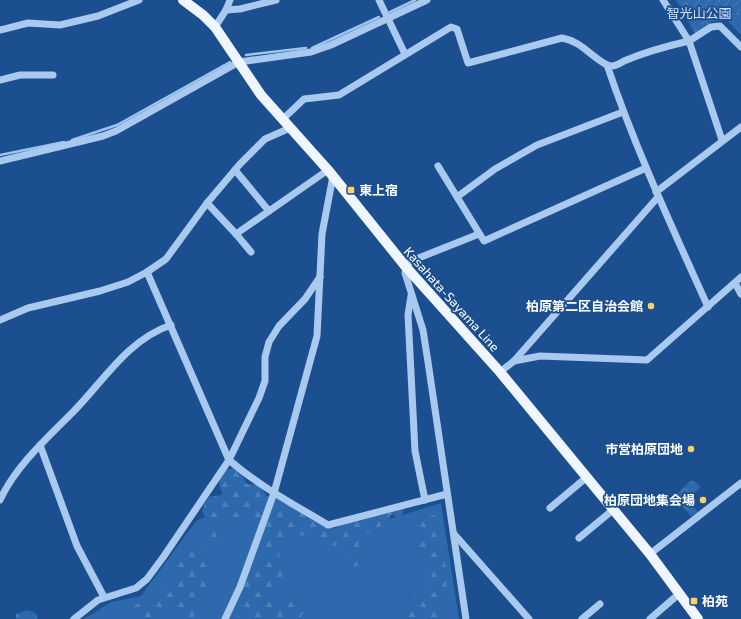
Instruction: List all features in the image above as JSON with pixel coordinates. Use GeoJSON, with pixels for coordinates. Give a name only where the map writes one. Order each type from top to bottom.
{"type":"FeatureCollection","features":[{"type":"Feature","properties":{"kind":"main road","name":"Kasahata-Sayama Line"},"geometry":{"type":"LineString","coordinates":[[183,0],[204,15],[215,27],[261,95],[330,173],[406,267],[500,372],[614,509],[680,593],[698,619]]}},
{"type":"Feature","properties":{"kind":"street"},"geometry":{"type":"LineString","coordinates":[[0,30],[28,23],[60,25],[98,16],[139,0]]}},
{"type":"Feature","properties":{"kind":"street"},"geometry":{"type":"LineString","coordinates":[[215,27],[226,10],[230,0]]}},
{"type":"Feature","properties":{"kind":"street"},"geometry":{"type":"LineString","coordinates":[[226,10],[240,9],[276,0]]}},
{"type":"Feature","properties":{"kind":"street"},"geometry":{"type":"LineString","coordinates":[[379,0],[405,54]]}},
{"type":"Feature","properties":{"kind":"street"},"geometry":{"type":"LineString","coordinates":[[0,161],[69,145],[116,131],[239,62],[311,52],[428,0]]}},
{"type":"Feature","properties":{"kind":"street"},"geometry":{"type":"LineString","coordinates":[[664,0],[689,41],[722,140]]}},
{"type":"Feature","properties":{"kind":"street"},"geometry":{"type":"LineString","coordinates":[[283,119],[304,99],[339,95],[451,27],[456,29],[468,62],[562,38],[570,40],[581,46],[607,64],[613,66],[640,54],[689,41],[711,27],[720,26],[741,47]]}},
{"type":"Feature","properties":{"kind":"street"},"geometry":{"type":"LineString","coordinates":[[607,64],[623,112],[646,168],[708,307]]}},
{"type":"Feature","properties":{"kind":"street"},"geometry":{"type":"LineString","coordinates":[[0,80],[20,75],[53,75]]}},
{"type":"Feature","properties":{"kind":"street"},"geometry":{"type":"LineString","coordinates":[[457,197],[495,169],[537,145],[623,112]]}},
{"type":"Feature","properties":{"kind":"street"},"geometry":{"type":"LineString","coordinates":[[500,372],[514,361],[657,194],[741,126]]}},
{"type":"Feature","properties":{"kind":"street"},"geometry":{"type":"LineString","coordinates":[[0,320],[28,308],[100,291],[128,282],[147,272],[166,259],[207,203],[235,170],[265,139],[290,128]]}},
{"type":"Feature","properties":{"kind":"street"},"geometry":{"type":"LineString","coordinates":[[438,166],[484,242],[646,168]]}},
{"type":"Feature","properties":{"kind":"street"},"geometry":{"type":"LineString","coordinates":[[235,170],[269,211]]}},
{"type":"Feature","properties":{"kind":"street"},"geometry":{"type":"LineString","coordinates":[[236,234],[269,211],[330,173]]}},
{"type":"Feature","properties":{"kind":"street"},"geometry":{"type":"LineString","coordinates":[[225,619],[240,587],[274,493],[317,336],[322,234],[330,173]]}},
{"type":"Feature","properties":{"kind":"street"},"geometry":{"type":"LineString","coordinates":[[207,203],[251,252]]}},
{"type":"Feature","properties":{"kind":"street"},"geometry":{"type":"LineString","coordinates":[[466,619],[427,355],[422,330],[406,280],[406,267],[412,261],[479,234]]}},
{"type":"Feature","properties":{"kind":"street"},"geometry":{"type":"LineString","coordinates":[[147,272],[229,460],[274,493],[328,525],[447,494]]}},
{"type":"Feature","properties":{"kind":"street"},"geometry":{"type":"LineString","coordinates":[[74,619],[86,608],[104,597],[136,588],[147,579],[229,460],[259,398],[265,381],[265,357],[269,342],[279,326],[305,299],[320,277]]}},
{"type":"Feature","properties":{"kind":"street"},"geometry":{"type":"LineString","coordinates":[[514,361],[540,356],[647,360],[741,277]]}},
{"type":"Feature","properties":{"kind":"street"},"geometry":{"type":"LineString","coordinates":[[734,282],[741,294]]}},
{"type":"Feature","properties":{"kind":"street"},"geometry":{"type":"LineString","coordinates":[[411,294],[408,315],[415,451],[425,500]]}},
{"type":"Feature","properties":{"kind":"street"},"geometry":{"type":"LineString","coordinates":[[0,500],[8,484],[40,445],[91,393],[130,349],[149,334],[171,325]]}},
{"type":"Feature","properties":{"kind":"street"},"geometry":{"type":"LineString","coordinates":[[40,445],[77,546],[104,597]]}},
{"type":"Feature","properties":{"kind":"street"},"geometry":{"type":"LineString","coordinates":[[550,508],[587,477]]}},
{"type":"Feature","properties":{"kind":"street"},"geometry":{"type":"LineString","coordinates":[[650,554],[741,483]]}},
{"type":"Feature","properties":{"kind":"street"},"geometry":{"type":"LineString","coordinates":[[579,538],[614,509]]}},
{"type":"Feature","properties":{"kind":"street"},"geometry":{"type":"LineString","coordinates":[[454,535],[529,619]]}},
{"type":"Feature","properties":{"kind":"street"},"geometry":{"type":"LineString","coordinates":[[650,619],[680,593]]}},
{"type":"Feature","properties":{"kind":"street"},"geometry":{"type":"LineString","coordinates":[[582,619],[600,604]]}},
{"type":"Feature","properties":{"kind":"green space","name":"智光山公園"},"geometry":{"type":"Polygon","coordinates":[[[676,0],[741,0],[741,35],[727,20],[710,22],[710,26],[695,34],[676,0]]]}},
{"type":"Feature","properties":{"kind":"green space"},"geometry":{"type":"Polygon","coordinates":[[[689,0],[741,0],[741,12],[718,16],[706,15],[700,12],[689,0]]]}},
{"type":"Feature","properties":{"kind":"green space"},"geometry":{"type":"Polygon","coordinates":[[[234,468],[241,473],[247,484],[259,485],[267,496],[276,497],[327,527],[336,528],[341,524],[402,508],[404,510],[401,517],[396,518],[394,515],[390,515],[388,522],[380,526],[373,535],[368,533],[360,537],[357,555],[358,565],[351,570],[348,564],[349,551],[340,544],[334,546],[328,541],[324,542],[301,535],[293,541],[283,544],[280,551],[279,560],[284,569],[274,597],[277,602],[293,596],[298,600],[305,599],[307,602],[306,612],[301,615],[301,619],[237,619],[240,605],[240,580],[243,567],[255,567],[264,543],[265,537],[261,526],[256,519],[226,521],[218,529],[207,567],[212,574],[210,586],[194,608],[194,619],[180,619],[170,606],[163,606],[156,615],[151,616],[149,619],[138,619],[134,615],[134,606],[139,603],[147,604],[151,601],[158,600],[159,588],[173,577],[181,555],[191,552],[202,553],[205,548],[210,527],[202,511],[205,503],[209,497],[221,495],[223,493],[219,484],[221,478],[226,470],[234,468]]]}},
{"type":"Feature","properties":{"kind":"green space"},"geometry":{"type":"Polygon","coordinates":[[[690,481],[694,481],[701,487],[687,499],[699,513],[691,516],[674,497],[690,481]]]}},
{"type":"Feature","properties":{"kind":"green space"},"geometry":{"type":"Polygon","coordinates":[[[441,503],[459,619],[84,619],[111,602],[141,596],[196,521],[220,510],[284,505],[331,537],[441,503]]]}},
{"type":"Feature","properties":{"kind":"green space"},"geometry":{"type":"Polygon","coordinates":[[[422,514],[436,516],[448,579],[439,617],[433,619],[398,619],[409,599],[424,592],[428,575],[422,552],[409,523],[422,514]]]}},
{"type":"Feature","properties":{"kind":"green space"},"geometry":{"type":"Polygon","coordinates":[[[27,610],[35,613],[38,619],[16,619],[16,614],[27,610]]]}},
{"type":"Feature","properties":{"kind":"waterway"},"geometry":{"type":"LineString","coordinates":[[390,12],[415,0]]}},
{"type":"Feature","properties":{"kind":"waterway"},"geometry":{"type":"LineString","coordinates":[[312,48],[379,17]]}},
{"type":"Feature","properties":{"kind":"waterway"},"geometry":{"type":"LineString","coordinates":[[246,55],[306,48]]}},
{"type":"Feature","properties":{"kind":"waterway"},"geometry":{"type":"LineString","coordinates":[[72,140],[117,125],[230,62]]}},
{"type":"Feature","properties":{"kind":"waterway"},"geometry":{"type":"LineString","coordinates":[[0,155],[64,142]]}},
{"type":"Feature","properties":{"kind":"place","name":"東上宿"},"geometry":{"type":"Point","coordinates":[351,190]}},
{"type":"Feature","properties":{"kind":"place","name":"柏原第二区自治会館"},"geometry":{"type":"Point","coordinates":[651,306]}},
{"type":"Feature","properties":{"kind":"place","name":"市営柏原団地"},"geometry":{"type":"Point","coordinates":[691,449]}},
{"type":"Feature","properties":{"kind":"place","name":"柏原団地集会場"},"geometry":{"type":"Point","coordinates":[703,500]}},
{"type":"Feature","properties":{"kind":"place","name":"柏苑"},"geometry":{"type":"Point","coordinates":[694,601]}}]}
